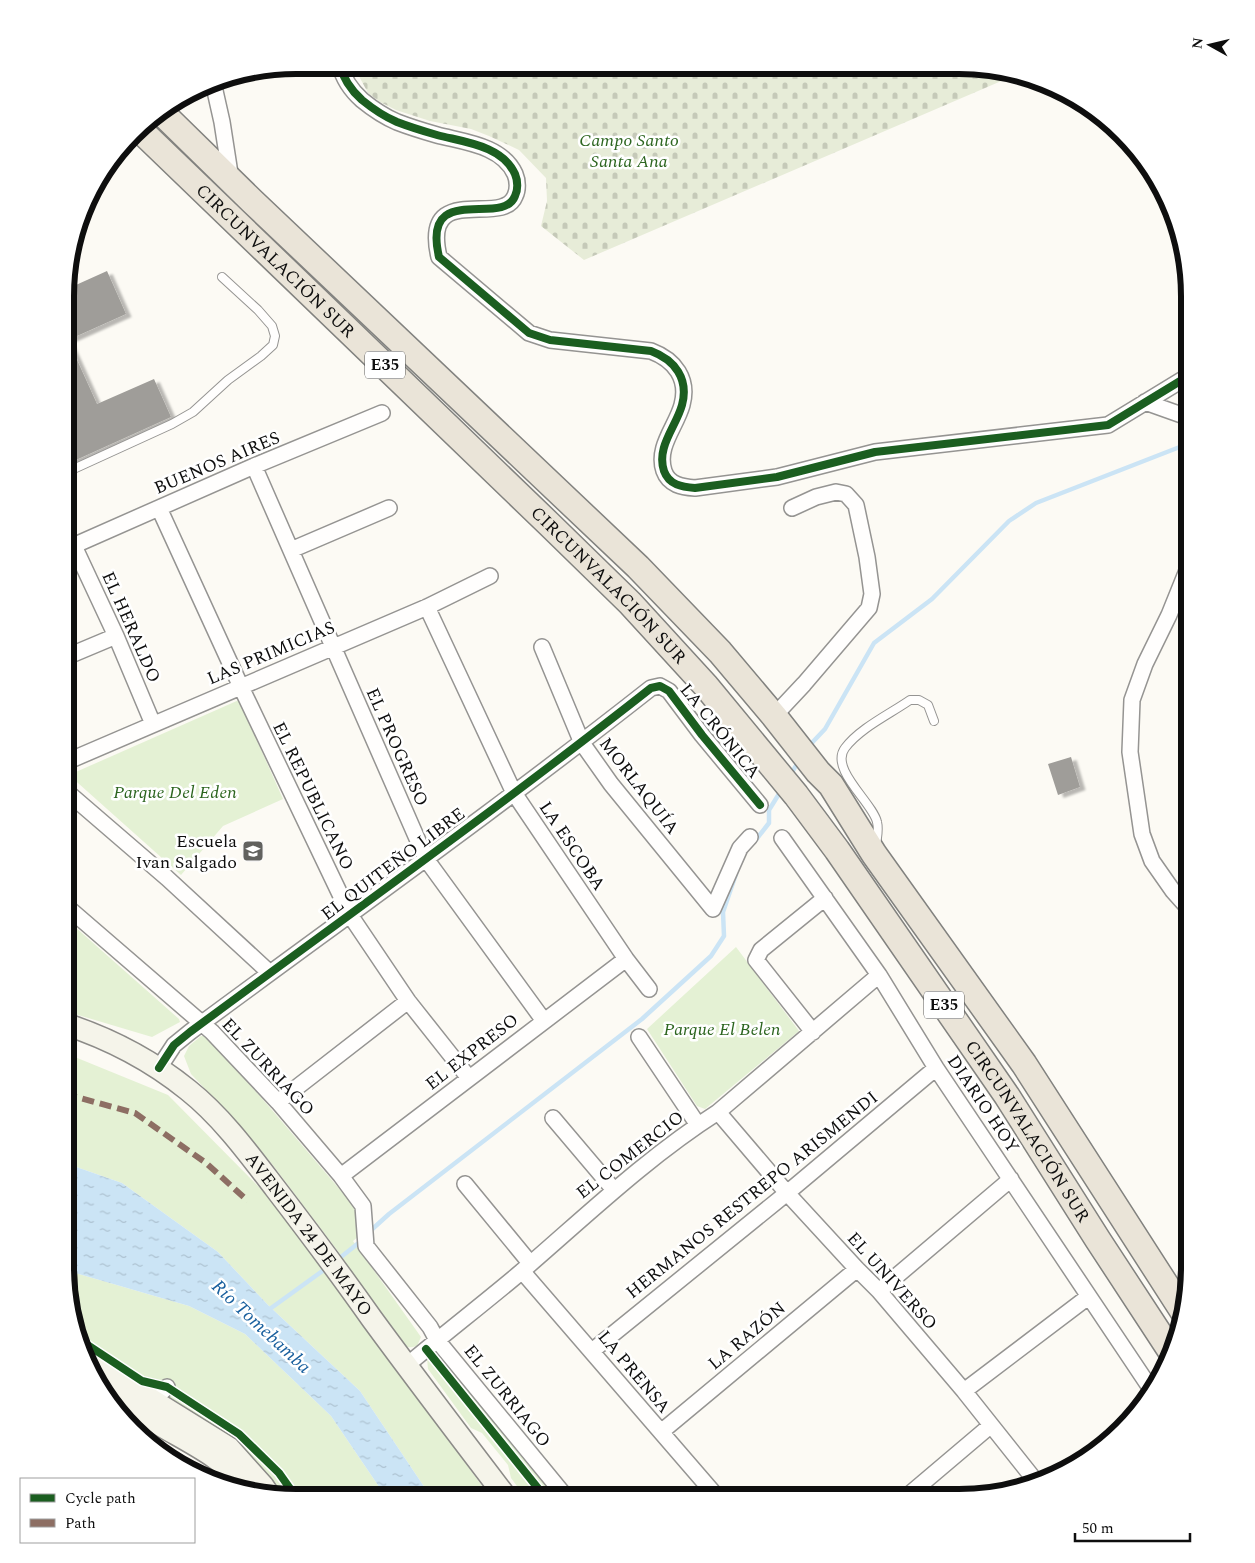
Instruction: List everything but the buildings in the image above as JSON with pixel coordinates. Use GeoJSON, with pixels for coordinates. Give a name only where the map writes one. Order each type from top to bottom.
{"type":"FeatureCollection","features":[{"type":"Feature","properties":{"kind":"highway","name":"CIRCUNVALACIÓN SUR"},"geometry":{"type":"LineString","coordinates":[[165,117],[638,567],[720,652],[818,772],[831,785],[874,854],[1024,1064],[1178,1303]]}},
{"type":"Feature","properties":{"kind":"highway","name":"CIRCUNVALACIÓN SUR"},"geometry":{"type":"LineString","coordinates":[[144,134],[543,517],[630,604],[694,673],[796,795],[843,858],[1007,1096],[1167,1345]]}},
{"type":"Feature","properties":{"kind":"main road","name":"AVENIDA 24 DE MAYO"},"geometry":{"type":"LineString","coordinates":[[74,1027],[114,1042],[159,1068],[188,1090],[215,1115],[257,1164],[499,1489]]}},
{"type":"Feature","properties":{"kind":"main road"},"geometry":{"type":"LineString","coordinates":[[97,1366],[236,1474],[243,1483]]}},
{"type":"Feature","properties":{"kind":"main road"},"geometry":{"type":"LineString","coordinates":[[110,1389],[147,1405],[229,1448],[263,1487]]}},
{"type":"Feature","properties":{"kind":"street"},"geometry":{"type":"LineString","coordinates":[[343,74],[354,93],[375,112],[397,122],[475,144],[494,152],[508,162],[516,175],[518,190],[514,201],[502,207],[455,210],[446,216],[437,226],[435,241],[439,257],[529,333],[550,340],[652,351],[662,355],[677,368],[684,383],[682,406],[668,437],[662,455],[662,466],[671,482],[682,487],[695,488],[777,476],[874,452],[1108,425],[1181,380]]}},
{"type":"Feature","properties":{"kind":"street"},"geometry":{"type":"LineString","coordinates":[[215,89],[224,131],[231,180],[253,202]]}},
{"type":"Feature","properties":{"kind":"street"},"geometry":{"type":"LineString","coordinates":[[1145,402],[1181,415]]}},
{"type":"Feature","properties":{"kind":"street","name":"BUENOS AIRES"},"geometry":{"type":"LineString","coordinates":[[74,545],[254,466],[382,413]]}},
{"type":"Feature","properties":{"kind":"street","name":"EL PROGRESO"},"geometry":{"type":"LineString","coordinates":[[254,466],[426,859],[544,1021]]}},
{"type":"Feature","properties":{"kind":"street"},"geometry":{"type":"LineString","coordinates":[[774,716],[869,608],[872,594],[867,557],[856,505],[846,494],[836,492],[816,497],[792,508]]}},
{"type":"Feature","properties":{"kind":"street","name":"EL REPUBLICANO"},"geometry":{"type":"LineString","coordinates":[[159,508],[241,687],[350,915],[408,1001],[469,1078]]}},
{"type":"Feature","properties":{"kind":"street"},"geometry":{"type":"LineString","coordinates":[[291,550],[389,508]]}},
{"type":"Feature","properties":{"kind":"street","name":"EL HERALDO"},"geometry":{"type":"LineString","coordinates":[[74,555],[116,636],[153,724]]}},
{"type":"Feature","properties":{"kind":"street","name":"LAS PRIMICIAS"},"geometry":{"type":"LineString","coordinates":[[74,759],[427,607],[490,576]]}},
{"type":"Feature","properties":{"kind":"street"},"geometry":{"type":"LineString","coordinates":[[1181,584],[1145,664],[1132,700],[1130,752],[1134,788],[1145,843],[1152,861],[1181,900]]}},
{"type":"Feature","properties":{"kind":"street","name":"LA ESCOBA"},"geometry":{"type":"LineString","coordinates":[[427,607],[514,793],[626,959],[649,989]]}},
{"type":"Feature","properties":{"kind":"street"},"geometry":{"type":"LineString","coordinates":[[74,654],[116,636]]}},
{"type":"Feature","properties":{"kind":"street","name":"MORLAQUÍA"},"geometry":{"type":"LineString","coordinates":[[542,647],[582,743],[612,784],[713,910],[740,848],[750,837]]}},
{"type":"Feature","properties":{"kind":"street"},"geometry":{"type":"LineString","coordinates":[[669,691],[694,673]]}},
{"type":"Feature","properties":{"kind":"street","name":"LA CRÓNICA"},"geometry":{"type":"LineString","coordinates":[[651,688],[660,686],[669,691],[702,735],[760,805]]}},
{"type":"Feature","properties":{"kind":"street","name":"EL QUITEÑO LIBRE"},"geometry":{"type":"LineString","coordinates":[[159,1068],[174,1045],[201,1024],[582,743],[651,688]]}},
{"type":"Feature","properties":{"kind":"street"},"geometry":{"type":"LineString","coordinates":[[74,798],[167,878],[270,973]]}},
{"type":"Feature","properties":{"kind":"street","name":"DIARIO HOY"},"geometry":{"type":"LineString","coordinates":[[782,838],[879,975],[936,1068],[1148,1385]]}},
{"type":"Feature","properties":{"kind":"street"},"geometry":{"type":"LineString","coordinates":[[812,1032],[756,960],[761,950],[825,898]]}},
{"type":"Feature","properties":{"kind":"street","name":"EL ZURRIAGO"},"geometry":{"type":"LineString","coordinates":[[74,913],[212,1032],[278,1102],[341,1176],[362,1206],[366,1246],[430,1327],[437,1340],[559,1489]]}},
{"type":"Feature","properties":{"kind":"street","name":"EL EXPRESO"},"geometry":{"type":"LineString","coordinates":[[341,1176],[626,959]]}},
{"type":"Feature","properties":{"kind":"street","name":"EL COMERCIO"},"geometry":{"type":"LineString","coordinates":[[406,1366],[526,1267],[614,1190],[698,1125],[718,1112],[879,975]]}},
{"type":"Feature","properties":{"kind":"street"},"geometry":{"type":"LineString","coordinates":[[278,1102],[408,1001]]}},
{"type":"Feature","properties":{"kind":"street"},"geometry":{"type":"LineString","coordinates":[[639,1037],[698,1125]]}},
{"type":"Feature","properties":{"kind":"street","name":"HERMANOS RESTREPO ARISMENDI"},"geometry":{"type":"LineString","coordinates":[[592,1351],[787,1193],[936,1068]]}},
{"type":"Feature","properties":{"kind":"street","name":"EL UNIVERSO"},"geometry":{"type":"LineString","coordinates":[[718,1112],[787,1193],[879,1291],[964,1391],[1031,1477]]}},
{"type":"Feature","properties":{"kind":"street"},"geometry":{"type":"LineString","coordinates":[[553,1118],[614,1190]]}},
{"type":"Feature","properties":{"kind":"street"},"geometry":{"type":"LineString","coordinates":[[879,1291],[1011,1179]]}},
{"type":"Feature","properties":{"kind":"street","name":"LA PRENSA"},"geometry":{"type":"LineString","coordinates":[[464,1184],[592,1351],[710,1489]]}},
{"type":"Feature","properties":{"kind":"street","name":"LA RAZÓN"},"geometry":{"type":"LineString","coordinates":[[661,1432],[857,1269]]}},
{"type":"Feature","properties":{"kind":"street"},"geometry":{"type":"LineString","coordinates":[[964,1391],[1088,1297]]}},
{"type":"Feature","properties":{"kind":"street"},"geometry":{"type":"LineString","coordinates":[[916,1489],[990,1426]]}},
{"type":"Feature","properties":{"kind":"lane"},"geometry":{"type":"LineString","coordinates":[[74,469],[172,424],[193,412],[228,380],[273,345],[275,336],[272,326],[258,310],[222,277]]}},
{"type":"Feature","properties":{"kind":"lane"},"geometry":{"type":"LineString","coordinates":[[874,854],[878,832],[877,820],[843,768],[841,757],[844,749],[857,735],[910,700],[919,700],[928,705],[934,720]]}},
{"type":"Feature","properties":{"kind":"green space","name":"Campo Santo Santa Ana"},"geometry":{"type":"Polygon","coordinates":[[[358,74],[974,74],[1007,79],[584,260],[541,226],[547,201],[546,178],[519,150],[471,129],[430,121],[396,110],[368,93],[358,74]]]}},
{"type":"Feature","properties":{"kind":"green space","name":"Parque Del Eden"},"geometry":{"type":"Polygon","coordinates":[[[239,700],[283,799],[223,826],[181,875],[74,779],[74,773],[239,700]]]}},
{"type":"Feature","properties":{"kind":"green space"},"geometry":{"type":"Polygon","coordinates":[[[74,926],[179,1019],[180,1022],[152,1037],[74,1014],[74,926]]]}},
{"type":"Feature","properties":{"kind":"green space","name":"Parque El Belen"},"geometry":{"type":"Polygon","coordinates":[[[736,947],[799,1031],[705,1109],[697,1106],[647,1029],[736,947]]]}},
{"type":"Feature","properties":{"kind":"green space"},"geometry":{"type":"Polygon","coordinates":[[[201,1036],[205,1036],[214,1044],[371,1226],[353,1241],[421,1337],[417,1346],[405,1347],[395,1340],[340,1254],[272,1164],[242,1128],[191,1074],[184,1056],[189,1046],[201,1036]]]}},
{"type":"Feature","properties":{"kind":"green space"},"geometry":{"type":"Polygon","coordinates":[[[74,1057],[168,1095],[261,1189],[347,1300],[484,1489],[426,1489],[360,1391],[268,1305],[218,1252],[122,1183],[74,1166],[74,1057]]]}},
{"type":"Feature","properties":{"kind":"green space"},"geometry":{"type":"Polygon","coordinates":[[[74,1273],[189,1306],[245,1334],[331,1416],[381,1489],[269,1487],[234,1444],[86,1340],[78,1311],[74,1273]]]}},
{"type":"Feature","properties":{"kind":"green space"},"geometry":{"type":"Polygon","coordinates":[[[436,1351],[550,1489],[519,1489],[511,1478],[508,1465],[482,1433],[471,1428],[428,1369],[427,1358],[436,1351]]]}},
{"type":"Feature","properties":{"kind":"water","name":"Río Tomebamba"},"geometry":{"type":"Polygon","coordinates":[[[74,1166],[122,1183],[218,1252],[268,1305],[360,1391],[426,1489],[381,1489],[331,1416],[245,1334],[189,1306],[74,1273],[74,1166]]]}},
{"type":"Feature","properties":{"kind":"waterway"},"geometry":{"type":"LineString","coordinates":[[808,747],[825,729],[874,643],[932,599],[1009,521],[1036,503],[1181,447]]}},
{"type":"Feature","properties":{"kind":"waterway"},"geometry":{"type":"LineString","coordinates":[[790,776],[798,762]]}},
{"type":"Feature","properties":{"kind":"waterway"},"geometry":{"type":"LineString","coordinates":[[755,841],[769,823],[769,810],[782,789]]}},
{"type":"Feature","properties":{"kind":"waterway"},"geometry":{"type":"LineString","coordinates":[[368,1233],[389,1214],[642,1019],[711,956],[724,936],[723,912],[736,874]]}},
{"type":"Feature","properties":{"kind":"waterway"},"geometry":{"type":"LineString","coordinates":[[336,1261],[361,1241]]}},
{"type":"Feature","properties":{"kind":"waterway","name":"Río Tomebamba"},"geometry":{"type":"LineString","coordinates":[[267,1311],[328,1267]]}},
{"type":"Feature","properties":{"kind":"marked path"},"geometry":{"type":"LineString","coordinates":[[74,1096],[135,1113],[206,1163],[248,1201]]}},
{"type":"Feature","properties":{"kind":"cycle path"},"geometry":{"type":"LineString","coordinates":[[343,74],[355,93],[378,112],[407,126],[481,146],[501,157],[509,164],[515,174],[517,191],[508,205],[452,212],[442,219],[437,234],[439,257],[529,333],[550,340],[651,351],[673,365],[682,379],[684,396],[665,445],[662,462],[666,476],[676,484],[695,488],[777,477],[875,452],[1108,425],[1181,380]]}},
{"type":"Feature","properties":{"kind":"cycle path"},"geometry":{"type":"LineString","coordinates":[[159,1068],[174,1045],[190,1032],[479,819],[651,688],[660,686],[669,691],[702,735],[760,805]]}},
{"type":"Feature","properties":{"kind":"cycle path"},"geometry":{"type":"LineString","coordinates":[[88,1345],[142,1381],[167,1387],[239,1434],[279,1473],[290,1489]]}},
{"type":"Feature","properties":{"kind":"cycle path"},"geometry":{"type":"LineString","coordinates":[[426,1349],[539,1489]]}},
{"type":"Feature","properties":{"kind":"place","name":"Escuela Ivan Salgado"},"geometry":{"type":"Point","coordinates":[253,851]}}]}
